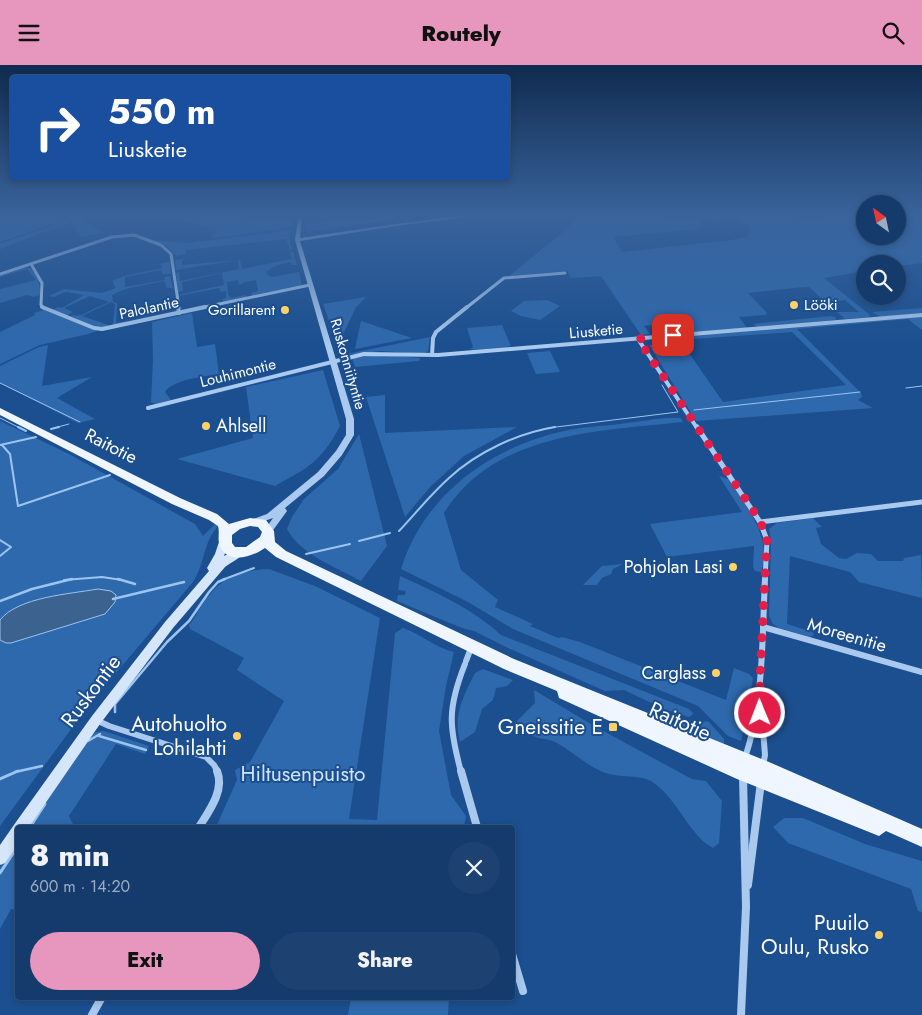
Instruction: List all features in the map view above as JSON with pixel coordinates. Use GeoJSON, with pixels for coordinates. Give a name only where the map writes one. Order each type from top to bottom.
{"type":"FeatureCollection","features":[{"type":"Feature","properties":{"kind":"main road","name":"Raitotie"},"geometry":{"type":"LineString","coordinates":[[0,411],[176,501],[205,513],[223,524],[226,537]]}},
{"type":"Feature","properties":{"kind":"main road","name":"Raitotie"},"geometry":{"type":"LineString","coordinates":[[205,513],[252,521]]}},
{"type":"Feature","properties":{"kind":"main road"},"geometry":{"type":"LineString","coordinates":[[252,521],[266,526],[268,533],[260,546],[243,552],[229,548],[226,537],[235,526],[252,521]]}},
{"type":"Feature","properties":{"kind":"main road","name":"Raitotie"},"geometry":{"type":"LineString","coordinates":[[268,533],[268,541],[273,549],[509,665],[762,774],[861,821],[922,839]]}},
{"type":"Feature","properties":{"kind":"main road","name":"Ruskontie"},"geometry":{"type":"LineString","coordinates":[[202,586],[220,554],[226,537]]}},
{"type":"Feature","properties":{"kind":"main road","name":"Raitotie"},"geometry":{"type":"LineString","coordinates":[[243,552],[299,562]]}},
{"type":"Feature","properties":{"kind":"main road","name":"Ruskontie"},"geometry":{"type":"LineString","coordinates":[[21,825],[96,720],[169,625],[231,555],[243,552]]}},
{"type":"Feature","properties":{"kind":"main road"},"geometry":{"type":"LineString","coordinates":[[0,857],[15,836]]}},
{"type":"Feature","properties":{"kind":"street"},"geometry":{"type":"LineString","coordinates":[[0,274],[51,257]]}},
{"type":"Feature","properties":{"kind":"street"},"geometry":{"type":"LineString","coordinates":[[171,257],[175,272],[178,313]]}},
{"type":"Feature","properties":{"kind":"street","name":"Ruskonniityntie"},"geometry":{"type":"LineString","coordinates":[[252,521],[270,516],[293,498],[333,460],[350,435],[350,419],[302,257]]}},
{"type":"Feature","properties":{"kind":"street","name":"Palolantie"},"geometry":{"type":"LineString","coordinates":[[31,264],[42,278],[44,290],[41,305],[43,308],[94,328],[111,328],[310,285]]}},
{"type":"Feature","properties":{"kind":"street"},"geometry":{"type":"LineString","coordinates":[[432,355],[433,338],[436,332],[504,278],[566,273]]}},
{"type":"Feature","properties":{"kind":"street","name":"Liusketie"},"geometry":{"type":"LineString","coordinates":[[333,361],[372,353],[432,355],[922,315]]}},
{"type":"Feature","properties":{"kind":"street"},"geometry":{"type":"LineString","coordinates":[[638,339],[765,531],[768,547],[760,677],[760,713],[764,755],[746,907]]}},
{"type":"Feature","properties":{"kind":"street","name":"Louhimontie"},"geometry":{"type":"LineString","coordinates":[[148,408],[333,361]]}},
{"type":"Feature","properties":{"kind":"street","name":"Ruskonniityntie"},"geometry":{"type":"LineString","coordinates":[[268,533],[293,498]]}},
{"type":"Feature","properties":{"kind":"street"},"geometry":{"type":"LineString","coordinates":[[760,521],[922,502]]}},
{"type":"Feature","properties":{"kind":"street","name":"Moreenitie"},"geometry":{"type":"LineString","coordinates":[[763,627],[922,672]]}},
{"type":"Feature","properties":{"kind":"street"},"geometry":{"type":"LineString","coordinates":[[472,647],[451,706],[450,726],[476,825]]}},
{"type":"Feature","properties":{"kind":"street"},"geometry":{"type":"LineString","coordinates":[[741,1015],[746,907],[744,767],[750,743],[760,677]]}},
{"type":"Feature","properties":{"kind":"street"},"geometry":{"type":"LineString","coordinates":[[96,720],[109,726],[206,757],[214,763],[219,772],[220,782],[216,797],[200,825]]}},
{"type":"Feature","properties":{"kind":"street"},"geometry":{"type":"LineString","coordinates":[[515,964],[523,991]]}},
{"type":"Feature","properties":{"kind":"street"},"geometry":{"type":"LineString","coordinates":[[92,1015],[100,1000]]}},
{"type":"Feature","properties":{"kind":"green space"},"geometry":{"type":"Polygon","coordinates":[[[295,257],[297,265],[292,265],[290,262],[274,266],[266,272],[272,277],[299,272],[302,286],[252,296],[251,293],[258,291],[256,280],[239,285],[238,280],[227,282],[228,294],[231,298],[246,295],[247,297],[224,302],[222,299],[226,298],[226,291],[221,292],[219,288],[179,296],[224,285],[222,273],[182,282],[183,291],[178,292],[176,273],[179,272],[180,281],[239,268],[238,260],[240,260],[242,269],[295,257]]]}},
{"type":"Feature","properties":{"kind":"green space"},"geometry":{"type":"Polygon","coordinates":[[[532,257],[856,257],[856,273],[824,278],[870,315],[869,317],[845,319],[837,312],[859,312],[845,300],[827,303],[825,301],[833,300],[822,299],[809,287],[804,287],[748,293],[767,313],[765,315],[739,317],[747,328],[687,333],[659,333],[651,325],[644,326],[650,334],[641,335],[601,276],[571,278],[567,271],[509,276],[532,257]]]}},
{"type":"Feature","properties":{"kind":"green space"},"geometry":{"type":"Polygon","coordinates":[[[906,257],[922,257],[922,263],[906,265],[906,257]]]}},
{"type":"Feature","properties":{"kind":"green space"},"geometry":{"type":"Polygon","coordinates":[[[185,259],[182,261],[182,265],[236,260],[176,270],[175,262],[176,260],[185,259]]]}},
{"type":"Feature","properties":{"kind":"green space"},"geometry":{"type":"Polygon","coordinates":[[[170,263],[171,274],[163,274],[161,270],[125,277],[125,287],[165,280],[164,277],[170,276],[173,288],[167,288],[164,281],[125,289],[112,295],[113,302],[117,303],[116,323],[130,321],[113,325],[115,304],[111,302],[82,316],[108,325],[108,327],[94,327],[70,316],[81,315],[109,302],[90,296],[64,308],[73,312],[67,315],[52,310],[59,307],[62,308],[84,295],[66,292],[54,297],[49,296],[64,289],[102,293],[116,288],[112,281],[124,276],[163,268],[160,264],[170,263]]]}},
{"type":"Feature","properties":{"kind":"green space"},"geometry":{"type":"Polygon","coordinates":[[[22,268],[30,268],[37,277],[40,295],[33,297],[27,295],[0,303],[0,289],[36,280],[27,269],[0,277],[0,274],[22,268]]]}},
{"type":"Feature","properties":{"kind":"green space"},"geometry":{"type":"Polygon","coordinates":[[[366,297],[356,307],[338,345],[323,304],[366,297]]]}},
{"type":"Feature","properties":{"kind":"green space"},"geometry":{"type":"Polygon","coordinates":[[[547,300],[560,306],[540,320],[521,316],[511,311],[524,301],[547,300]]]}},
{"type":"Feature","properties":{"kind":"green space"},"geometry":{"type":"Polygon","coordinates":[[[922,308],[922,313],[881,317],[872,312],[922,308]]]}},
{"type":"Feature","properties":{"kind":"green space"},"geometry":{"type":"Polygon","coordinates":[[[44,310],[97,331],[40,345],[0,364],[0,332],[35,315],[34,313],[44,310]]]}},
{"type":"Feature","properties":{"kind":"green space"},"geometry":{"type":"Polygon","coordinates":[[[192,313],[197,347],[215,344],[219,374],[189,379],[174,384],[165,392],[171,400],[155,404],[151,402],[152,322],[192,313]]]}},
{"type":"Feature","properties":{"kind":"green space"},"geometry":{"type":"Polygon","coordinates":[[[922,316],[922,330],[908,319],[797,329],[861,393],[862,397],[858,400],[873,408],[696,421],[649,345],[667,345],[671,342],[663,341],[661,338],[922,316]],[[792,332],[680,340],[723,402],[846,385],[792,332]]]}},
{"type":"Feature","properties":{"kind":"green space"},"geometry":{"type":"Polygon","coordinates":[[[835,317],[836,320],[758,327],[753,324],[835,317]]]}},
{"type":"Feature","properties":{"kind":"green space"},"geometry":{"type":"Polygon","coordinates":[[[361,321],[412,338],[355,349],[361,321]]]}},
{"type":"Feature","properties":{"kind":"green space"},"geometry":{"type":"Polygon","coordinates":[[[502,325],[511,346],[470,349],[473,347],[467,328],[502,325]]]}},
{"type":"Feature","properties":{"kind":"green space"},"geometry":{"type":"Polygon","coordinates":[[[430,337],[428,351],[423,354],[381,351],[337,356],[430,337]]]}},
{"type":"Feature","properties":{"kind":"green space"},"geometry":{"type":"Polygon","coordinates":[[[48,345],[42,386],[92,377],[57,398],[95,419],[78,423],[0,383],[0,366],[39,347],[48,345]]]}},
{"type":"Feature","properties":{"kind":"green space"},"geometry":{"type":"Polygon","coordinates":[[[550,351],[560,372],[536,374],[527,353],[550,351]]]}},
{"type":"Feature","properties":{"kind":"green space"},"geometry":{"type":"Polygon","coordinates":[[[382,355],[420,358],[419,361],[355,367],[352,358],[382,355]]]}},
{"type":"Feature","properties":{"kind":"green space"},"geometry":{"type":"Polygon","coordinates":[[[323,370],[340,426],[320,456],[297,474],[275,486],[177,459],[253,438],[246,387],[323,370]]]}},
{"type":"Feature","properties":{"kind":"green space"},"geometry":{"type":"Polygon","coordinates":[[[385,395],[385,433],[517,427],[464,456],[430,487],[405,517],[366,397],[385,395]]]}},
{"type":"Feature","properties":{"kind":"green space"},"geometry":{"type":"Polygon","coordinates":[[[681,418],[683,422],[584,433],[520,451],[491,466],[465,486],[444,513],[461,570],[498,600],[495,607],[533,624],[530,626],[558,638],[562,637],[580,642],[726,700],[734,668],[749,674],[753,678],[747,719],[741,741],[728,736],[698,706],[513,629],[468,602],[401,569],[412,542],[426,518],[443,497],[463,478],[486,462],[537,438],[564,431],[658,419],[681,418]]]}},
{"type":"Feature","properties":{"kind":"green space"},"geometry":{"type":"Polygon","coordinates":[[[0,421],[69,454],[195,524],[203,536],[216,523],[219,525],[210,539],[193,582],[88,706],[0,826],[0,640],[53,630],[105,614],[73,593],[24,604],[7,613],[0,620],[0,421]]]}},
{"type":"Feature","properties":{"kind":"green space"},"geometry":{"type":"Polygon","coordinates":[[[359,434],[387,546],[361,581],[310,553],[293,538],[287,529],[292,517],[304,499],[338,469],[359,434]]]}},
{"type":"Feature","properties":{"kind":"green space"},"geometry":{"type":"Polygon","coordinates":[[[719,476],[728,479],[756,523],[763,547],[764,559],[761,572],[755,571],[753,567],[754,546],[667,557],[650,524],[742,512],[719,476]]]}},
{"type":"Feature","properties":{"kind":"green space"},"geometry":{"type":"Polygon","coordinates":[[[813,518],[822,527],[816,528],[821,544],[839,558],[846,559],[857,553],[871,554],[878,561],[903,561],[904,558],[921,555],[922,598],[859,582],[850,572],[790,556],[787,624],[813,632],[814,635],[810,637],[779,628],[773,624],[769,616],[771,541],[769,529],[777,523],[813,518]]]}},
{"type":"Feature","properties":{"kind":"green space"},"geometry":{"type":"Polygon","coordinates":[[[623,564],[613,569],[611,574],[602,578],[597,585],[583,585],[602,566],[623,564]]]}},
{"type":"Feature","properties":{"kind":"green space","name":"Hiltusenpuisto"},"geometry":{"type":"Polygon","coordinates":[[[269,569],[315,586],[380,618],[349,819],[377,820],[395,633],[403,628],[454,652],[446,686],[439,731],[451,795],[466,816],[464,825],[217,825],[237,780],[235,770],[250,762],[284,701],[237,670],[244,658],[190,629],[189,625],[209,596],[223,582],[238,574],[269,569]]]}},
{"type":"Feature","properties":{"kind":"green space"},"geometry":{"type":"Polygon","coordinates":[[[400,576],[466,609],[501,635],[689,709],[693,713],[689,717],[664,709],[624,690],[605,691],[474,631],[462,628],[397,601],[398,595],[405,595],[406,591],[398,590],[400,576]]]}},
{"type":"Feature","properties":{"kind":"green space"},"geometry":{"type":"Polygon","coordinates":[[[483,669],[513,680],[507,686],[496,688],[493,700],[482,709],[475,732],[460,742],[458,723],[460,706],[475,673],[483,669]]]}},
{"type":"Feature","properties":{"kind":"green space"},"geometry":{"type":"Polygon","coordinates":[[[534,690],[594,726],[692,779],[706,781],[722,801],[719,843],[713,848],[697,835],[670,799],[654,783],[642,778],[603,772],[557,743],[534,737],[516,726],[515,723],[535,703],[534,690]]]}},
{"type":"Feature","properties":{"kind":"green space"},"geometry":{"type":"Polygon","coordinates":[[[665,720],[697,723],[708,721],[724,739],[724,744],[665,720]]]}},
{"type":"Feature","properties":{"kind":"green space"},"geometry":{"type":"Polygon","coordinates":[[[104,731],[149,746],[145,754],[116,744],[69,816],[73,825],[27,825],[86,739],[96,732],[104,731]]]}},
{"type":"Feature","properties":{"kind":"green space"},"geometry":{"type":"Polygon","coordinates":[[[784,818],[803,818],[865,844],[922,861],[922,912],[918,911],[911,889],[788,843],[773,827],[784,818]]]}},
{"type":"Feature","properties":{"kind":"green space"},"geometry":{"type":"Polygon","coordinates":[[[15,843],[15,910],[11,909],[0,929],[0,867],[15,843]]]}},
{"type":"Feature","properties":{"kind":"green space"},"geometry":{"type":"Polygon","coordinates":[[[351,1000],[449,1000],[448,1015],[348,1015],[351,1000]]]}},
{"type":"Feature","properties":{"kind":"shaded area"},"geometry":{"type":"Polygon","coordinates":[[[98,589],[111,591],[116,595],[115,602],[105,614],[11,643],[0,640],[0,620],[8,612],[19,606],[45,598],[98,589]]]}},
{"type":"Feature","properties":{"kind":"waterway"},"geometry":{"type":"LineString","coordinates":[[0,383],[80,422]]}},
{"type":"Feature","properties":{"kind":"waterway"},"geometry":{"type":"LineString","coordinates":[[553,427],[678,412],[662,385]]}},
{"type":"Feature","properties":{"kind":"waterway"},"geometry":{"type":"LineString","coordinates":[[906,388],[922,386]]}},
{"type":"Feature","properties":{"kind":"waterway"},"geometry":{"type":"LineString","coordinates":[[694,410],[860,392]]}},
{"type":"Feature","properties":{"kind":"waterway"},"geometry":{"type":"LineString","coordinates":[[0,418],[26,431]]}},
{"type":"Feature","properties":{"kind":"waterway"},"geometry":{"type":"LineString","coordinates":[[54,428],[69,424]]}},
{"type":"Feature","properties":{"kind":"waterway"},"geometry":{"type":"LineString","coordinates":[[51,429],[59,427]]}},
{"type":"Feature","properties":{"kind":"waterway"},"geometry":{"type":"LineString","coordinates":[[399,531],[442,484],[472,460],[513,439],[553,427]]}},
{"type":"Feature","properties":{"kind":"waterway"},"geometry":{"type":"LineString","coordinates":[[548,428],[553,427]]}},
{"type":"Feature","properties":{"kind":"waterway"},"geometry":{"type":"LineString","coordinates":[[0,445],[36,437]]}},
{"type":"Feature","properties":{"kind":"waterway"},"geometry":{"type":"LineString","coordinates":[[2,445],[10,454],[18,506],[110,475]]}},
{"type":"Feature","properties":{"kind":"waterway"},"geometry":{"type":"LineString","coordinates":[[359,541],[390,533]]}},
{"type":"Feature","properties":{"kind":"waterway"},"geometry":{"type":"LineString","coordinates":[[0,540],[11,547],[0,556]]}},
{"type":"Feature","properties":{"kind":"waterway"},"geometry":{"type":"LineString","coordinates":[[306,554],[350,544]]}},
{"type":"Feature","properties":{"kind":"waterway"},"geometry":{"type":"LineString","coordinates":[[222,580],[254,568]]}},
{"type":"Feature","properties":{"kind":"waterway"},"geometry":{"type":"LineString","coordinates":[[70,580],[102,577],[121,580]]}},
{"type":"Feature","properties":{"kind":"waterway"},"geometry":{"type":"LineString","coordinates":[[115,712],[115,704],[167,642],[189,621],[209,592],[218,582],[225,579]]}},
{"type":"Feature","properties":{"kind":"waterway"},"geometry":{"type":"LineString","coordinates":[[64,580],[70,580]]}},
{"type":"Feature","properties":{"kind":"waterway"},"geometry":{"type":"LineString","coordinates":[[0,601],[32,589],[70,580]]}},
{"type":"Feature","properties":{"kind":"waterway"},"geometry":{"type":"LineString","coordinates":[[121,580],[135,584]]}},
{"type":"Feature","properties":{"kind":"waterway"},"geometry":{"type":"LineString","coordinates":[[113,599],[184,582]]}},
{"type":"Feature","properties":{"kind":"waterway"},"geometry":{"type":"LineString","coordinates":[[88,741],[100,734]]}},
{"type":"Feature","properties":{"kind":"waterway"},"geometry":{"type":"LineString","coordinates":[[99,736],[146,750]]}},
{"type":"Feature","properties":{"kind":"waterway"},"geometry":{"type":"LineString","coordinates":[[16,772],[42,766]]}},
{"type":"Feature","properties":{"kind":"waterway"},"geometry":{"type":"LineString","coordinates":[[0,779],[16,772]]}},
{"type":"Feature","properties":{"kind":"waterway"},"geometry":{"type":"LineString","coordinates":[[31,825],[45,804]]}},
{"type":"Feature","properties":{"kind":"waterway"},"geometry":{"type":"LineString","coordinates":[[0,873],[15,850]]}},
{"type":"Feature","properties":{"kind":"place","name":"Lööki"},"geometry":{"type":"Point","coordinates":[794,305]}},
{"type":"Feature","properties":{"kind":"place","name":"Gorillarent"},"geometry":{"type":"Point","coordinates":[285,310]}},
{"type":"Feature","properties":{"kind":"place","name":"Ahlsell"},"geometry":{"type":"Point","coordinates":[206,426]}},
{"type":"Feature","properties":{"kind":"place","name":"Pohjolan Lasi"},"geometry":{"type":"Point","coordinates":[733,567]}},
{"type":"Feature","properties":{"kind":"place","name":"Carglass"},"geometry":{"type":"Point","coordinates":[716,673]}},
{"type":"Feature","properties":{"kind":"place","name":"Gneissitie E"},"geometry":{"type":"Point","coordinates":[613,727]}},
{"type":"Feature","properties":{"kind":"place","name":"Autohuolto Lohilahti"},"geometry":{"type":"Point","coordinates":[237,736]}},
{"type":"Feature","properties":{"kind":"place","name":"Puuilo Oulu, Rusko"},"geometry":{"type":"Point","coordinates":[879,935]}},
{"type":"Feature","properties":{"kind":"route"},"geometry":{"type":"LineString","coordinates":[[673,335],[638,339],[760,521],[767,539],[760,713]]}}]}
